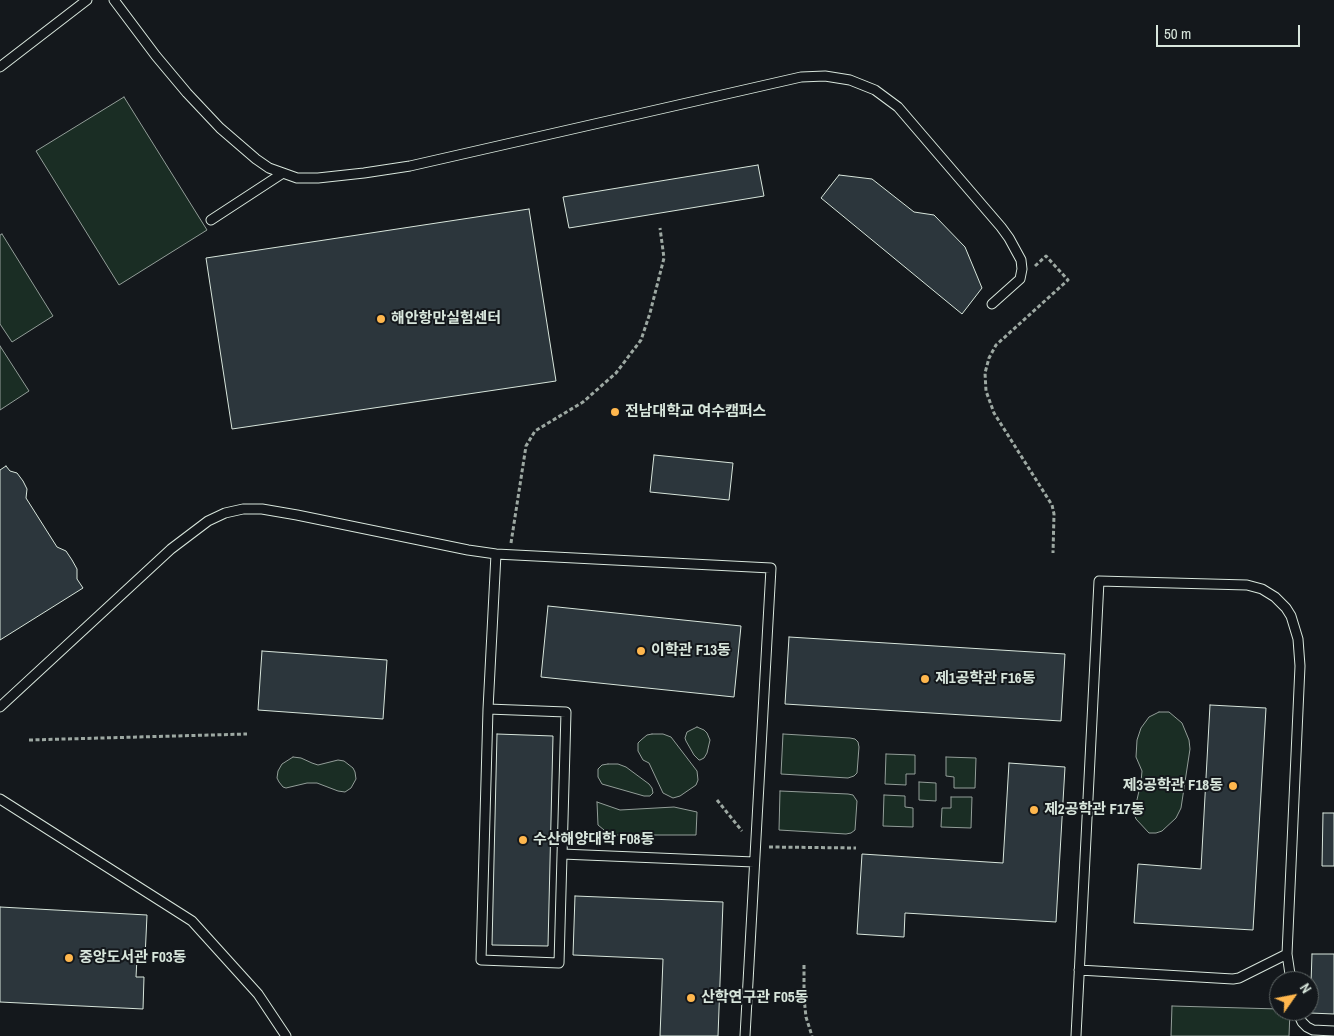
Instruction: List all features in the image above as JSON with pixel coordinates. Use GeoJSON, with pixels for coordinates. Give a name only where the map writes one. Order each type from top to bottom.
{"type":"FeatureCollection","features":[{"type":"Feature","properties":{"kind":"lane"},"geometry":{"type":"LineString","coordinates":[[0,68],[87,0]]}},
{"type":"Feature","properties":{"kind":"lane"},"geometry":{"type":"LineString","coordinates":[[114,0],[156,56],[220,128],[269,168],[297,178],[318,178],[410,166],[802,78],[825,76],[859,83],[876,90],[898,107],[1009,238],[1021,260],[1020,279],[992,304]]}},
{"type":"Feature","properties":{"kind":"lane"},"geometry":{"type":"LineString","coordinates":[[212,220],[283,173]]}},
{"type":"Feature","properties":{"kind":"lane"},"geometry":{"type":"LineString","coordinates":[[0,707],[171,549],[208,521],[225,513],[243,509],[262,509],[496,554],[771,568],[745,1036]]}},
{"type":"Feature","properties":{"kind":"lane"},"geometry":{"type":"LineString","coordinates":[[488,709],[566,712],[559,963],[481,960],[488,709],[496,554]]}},
{"type":"Feature","properties":{"kind":"lane"},"geometry":{"type":"LineString","coordinates":[[1076,1036],[1099,581],[1247,585],[1262,589],[1275,597],[1286,608],[1290,616],[1298,639],[1300,666],[1287,954],[1290,971]]}},
{"type":"Feature","properties":{"kind":"lane"},"geometry":{"type":"LineString","coordinates":[[0,799],[192,922],[258,994],[286,1036]]}},
{"type":"Feature","properties":{"kind":"lane"},"geometry":{"type":"LineString","coordinates":[[562,854],[754,862]]}},
{"type":"Feature","properties":{"kind":"lane"},"geometry":{"type":"LineString","coordinates":[[1079,970],[1233,979],[1239,978],[1287,954]]}},
{"type":"Feature","properties":{"kind":"lane"},"geometry":{"type":"LineString","coordinates":[[1302,1021],[1313,1030],[1334,1031]]}},
{"type":"Feature","properties":{"kind":"path"},"geometry":{"type":"LineString","coordinates":[[509,555],[526,446],[535,431],[583,402],[616,374],[641,340],[664,258],[660,228]]}},
{"type":"Feature","properties":{"kind":"path"},"geometry":{"type":"LineString","coordinates":[[1020,279],[1046,256],[1068,280],[996,345],[989,358],[985,373],[986,391],[994,413],[1052,505],[1054,514],[1053,553]]}},
{"type":"Feature","properties":{"kind":"path"},"geometry":{"type":"LineString","coordinates":[[29,740],[247,734]]}},
{"type":"Feature","properties":{"kind":"path"},"geometry":{"type":"LineString","coordinates":[[717,800],[737,825]]}},
{"type":"Feature","properties":{"kind":"path"},"geometry":{"type":"LineString","coordinates":[[755,846],[856,848]]}},
{"type":"Feature","properties":{"kind":"path"},"geometry":{"type":"LineString","coordinates":[[804,965],[806,1017],[812,1036]]}},
{"type":"Feature","properties":{"kind":"green space"},"geometry":{"type":"Polygon","coordinates":[[[124,97],[207,230],[119,285],[36,151],[124,97]]]}},
{"type":"Feature","properties":{"kind":"green space"},"geometry":{"type":"Polygon","coordinates":[[[2,234],[53,316],[12,342],[0,324],[0,235],[2,234]]]}},
{"type":"Feature","properties":{"kind":"green space"},"geometry":{"type":"Polygon","coordinates":[[[0,346],[29,391],[0,410],[0,346]]]}},
{"type":"Feature","properties":{"kind":"green space"},"geometry":{"type":"Polygon","coordinates":[[[1159,712],[1169,712],[1182,723],[1189,740],[1190,749],[1181,808],[1176,818],[1162,831],[1149,833],[1136,819],[1134,813],[1142,771],[1136,757],[1137,740],[1141,728],[1149,717],[1159,712]]]}},
{"type":"Feature","properties":{"kind":"green space"},"geometry":{"type":"Polygon","coordinates":[[[697,727],[707,733],[710,740],[707,753],[700,760],[694,755],[685,738],[687,732],[697,727]]]}},
{"type":"Feature","properties":{"kind":"green space"},"geometry":{"type":"Polygon","coordinates":[[[663,734],[671,737],[697,771],[698,780],[696,785],[680,796],[673,798],[663,793],[649,763],[643,760],[638,751],[638,743],[647,735],[663,734]]]}},
{"type":"Feature","properties":{"kind":"green space"},"geometry":{"type":"Polygon","coordinates":[[[783,734],[855,739],[859,747],[857,773],[848,778],[781,774],[783,734]]]}},
{"type":"Feature","properties":{"kind":"green space"},"geometry":{"type":"Polygon","coordinates":[[[886,754],[915,755],[915,774],[906,774],[906,785],[885,784],[886,754]]]}},
{"type":"Feature","properties":{"kind":"green space"},"geometry":{"type":"Polygon","coordinates":[[[293,757],[318,765],[338,760],[344,761],[353,768],[356,779],[351,788],[345,792],[317,783],[283,787],[277,778],[278,771],[282,764],[293,757]]]}},
{"type":"Feature","properties":{"kind":"green space"},"geometry":{"type":"Polygon","coordinates":[[[946,757],[976,758],[975,788],[954,788],[954,777],[946,776],[946,757]]]}},
{"type":"Feature","properties":{"kind":"green space"},"geometry":{"type":"Polygon","coordinates":[[[618,764],[626,767],[649,784],[653,793],[650,796],[644,796],[602,784],[598,777],[598,769],[602,765],[618,764]]]}},
{"type":"Feature","properties":{"kind":"green space"},"geometry":{"type":"Polygon","coordinates":[[[919,782],[936,783],[936,801],[919,800],[919,782]]]}},
{"type":"Feature","properties":{"kind":"green space"},"geometry":{"type":"Polygon","coordinates":[[[780,791],[853,795],[857,801],[855,830],[846,834],[779,830],[780,791]]]}},
{"type":"Feature","properties":{"kind":"green space"},"geometry":{"type":"Polygon","coordinates":[[[884,795],[905,796],[905,807],[913,808],[913,827],[883,826],[884,795]]]}},
{"type":"Feature","properties":{"kind":"green space"},"geometry":{"type":"Polygon","coordinates":[[[951,797],[972,797],[971,828],[941,827],[942,808],[951,808],[951,797]]]}},
{"type":"Feature","properties":{"kind":"green space"},"geometry":{"type":"Polygon","coordinates":[[[597,802],[620,810],[674,807],[697,812],[696,835],[610,835],[598,825],[597,802]]]}},
{"type":"Feature","properties":{"kind":"green space"},"geometry":{"type":"Polygon","coordinates":[[[1172,1006],[1269,1009],[1269,1021],[1290,1021],[1289,1036],[1171,1036],[1172,1006]]]}},
{"type":"Feature","properties":{"kind":"building"},"geometry":{"type":"Polygon","coordinates":[[[758,165],[764,196],[569,228],[563,197],[758,165]]]}},
{"type":"Feature","properties":{"kind":"building"},"geometry":{"type":"Polygon","coordinates":[[[839,175],[872,179],[914,212],[934,215],[965,247],[982,288],[962,314],[821,198],[839,175]]]}},
{"type":"Feature","properties":{"kind":"building","name":"해안항만실험센터"},"geometry":{"type":"Polygon","coordinates":[[[529,209],[556,381],[232,429],[206,258],[529,209]]]}},
{"type":"Feature","properties":{"kind":"building"},"geometry":{"type":"Polygon","coordinates":[[[654,455],[733,463],[729,500],[650,492],[654,455]]]}},
{"type":"Feature","properties":{"kind":"building"},"geometry":{"type":"Polygon","coordinates":[[[6,466],[10,471],[17,473],[23,481],[27,489],[26,498],[57,547],[66,551],[72,560],[77,569],[77,579],[83,588],[0,640],[0,470],[6,466]]]}},
{"type":"Feature","properties":{"kind":"building","name":"이학관 F13동"},"geometry":{"type":"Polygon","coordinates":[[[548,606],[741,626],[734,697],[541,677],[548,606]]]}},
{"type":"Feature","properties":{"kind":"building","name":"제1공학관 F16동"},"geometry":{"type":"Polygon","coordinates":[[[789,637],[1065,654],[1061,721],[785,704],[789,637]]]}},
{"type":"Feature","properties":{"kind":"building"},"geometry":{"type":"Polygon","coordinates":[[[262,651],[387,660],[383,719],[258,710],[262,651]]]}},
{"type":"Feature","properties":{"kind":"building","name":"제3공학관 F18동"},"geometry":{"type":"Polygon","coordinates":[[[1210,705],[1266,708],[1253,930],[1134,923],[1138,864],[1201,869],[1210,705]]]}},
{"type":"Feature","properties":{"kind":"building","name":"수산해양대학 F08동"},"geometry":{"type":"Polygon","coordinates":[[[497,734],[553,736],[548,946],[492,945],[497,734]]]}},
{"type":"Feature","properties":{"kind":"building","name":"제2공학관 F17동"},"geometry":{"type":"Polygon","coordinates":[[[1009,763],[1065,767],[1056,922],[905,913],[904,937],[857,934],[862,854],[1003,863],[1009,763]]]}},
{"type":"Feature","properties":{"kind":"building"},"geometry":{"type":"Polygon","coordinates":[[[1323,813],[1334,813],[1334,866],[1322,866],[1323,813]]]}},
{"type":"Feature","properties":{"kind":"building","name":"산학연구관 F05동"},"geometry":{"type":"Polygon","coordinates":[[[575,896],[723,902],[718,1036],[660,1036],[663,959],[573,955],[575,896]]]}},
{"type":"Feature","properties":{"kind":"building","name":"중앙도서관 F03동"},"geometry":{"type":"Polygon","coordinates":[[[0,907],[147,915],[145,958],[137,958],[136,977],[144,977],[143,1009],[0,1002],[0,907]]]}},
{"type":"Feature","properties":{"kind":"building"},"geometry":{"type":"Polygon","coordinates":[[[1312,954],[1334,954],[1334,1014],[1319,1013],[1319,971],[1311,971],[1312,954]]]}},
{"type":"Feature","properties":{"kind":"place","name":"해안항만실험센터"},"geometry":{"type":"Point","coordinates":[381,319]}},
{"type":"Feature","properties":{"kind":"place","name":"전남대학교 여수캠퍼스"},"geometry":{"type":"Point","coordinates":[615,412]}},
{"type":"Feature","properties":{"kind":"place","name":"이학관 F13동"},"geometry":{"type":"Point","coordinates":[641,651]}},
{"type":"Feature","properties":{"kind":"place","name":"제1공학관 F16동"},"geometry":{"type":"Point","coordinates":[925,679]}},
{"type":"Feature","properties":{"kind":"place","name":"제3공학관 F18동"},"geometry":{"type":"Point","coordinates":[1233,786]}},
{"type":"Feature","properties":{"kind":"place","name":"제2공학관 F17동"},"geometry":{"type":"Point","coordinates":[1034,810]}},
{"type":"Feature","properties":{"kind":"place","name":"수산해양대학 F08동"},"geometry":{"type":"Point","coordinates":[523,840]}},
{"type":"Feature","properties":{"kind":"place","name":"중앙도서관 F03동"},"geometry":{"type":"Point","coordinates":[69,958]}},
{"type":"Feature","properties":{"kind":"place","name":"산학연구관 F05동"},"geometry":{"type":"Point","coordinates":[691,998]}}]}
